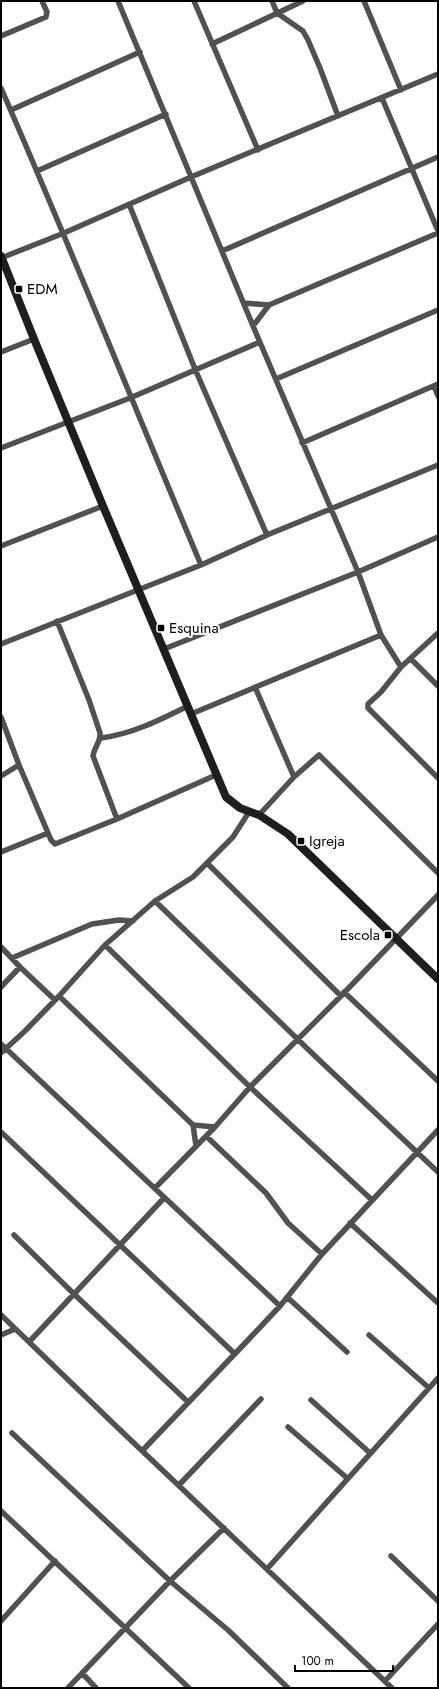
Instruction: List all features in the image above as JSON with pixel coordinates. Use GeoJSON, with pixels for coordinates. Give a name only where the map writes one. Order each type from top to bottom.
{"type":"FeatureCollection","features":[{"type":"Feature","properties":{"kind":"street"},"geometry":{"type":"LineString","coordinates":[[1,36],[46,16],[47,12],[42,1]]}},
{"type":"Feature","properties":{"kind":"street"},"geometry":{"type":"LineString","coordinates":[[118,1],[302,443],[358,572],[381,635],[402,667]]}},
{"type":"Feature","properties":{"kind":"street"},"geometry":{"type":"LineString","coordinates":[[194,1],[258,150]]}},
{"type":"Feature","properties":{"kind":"street"},"geometry":{"type":"LineString","coordinates":[[272,1],[277,13],[303,31],[320,68],[338,116]]}},
{"type":"Feature","properties":{"kind":"street"},"geometry":{"type":"LineString","coordinates":[[212,44],[303,1]]}},
{"type":"Feature","properties":{"kind":"street"},"geometry":{"type":"LineString","coordinates":[[364,1],[401,90]]}},
{"type":"Feature","properties":{"kind":"street"},"geometry":{"type":"LineString","coordinates":[[11,110],[140,52]]}},
{"type":"Feature","properties":{"kind":"street"},"geometry":{"type":"LineString","coordinates":[[438,74],[191,177],[64,233],[1,257],[103,506],[226,797],[240,808],[259,815],[280,827],[438,979]]}},
{"type":"Feature","properties":{"kind":"street"},"geometry":{"type":"LineString","coordinates":[[1,88],[64,233],[130,398],[201,564]]}},
{"type":"Feature","properties":{"kind":"street"},"geometry":{"type":"LineString","coordinates":[[244,303],[269,304],[438,232],[382,98]]}},
{"type":"Feature","properties":{"kind":"street"},"geometry":{"type":"LineString","coordinates":[[37,171],[166,114]]}},
{"type":"Feature","properties":{"kind":"street"},"geometry":{"type":"LineString","coordinates":[[222,251],[438,157]]}},
{"type":"Feature","properties":{"kind":"street"},"geometry":{"type":"LineString","coordinates":[[129,204],[195,369],[267,535]]}},
{"type":"Feature","properties":{"kind":"street"},"geometry":{"type":"LineString","coordinates":[[253,326],[269,304]]}},
{"type":"Feature","properties":{"kind":"street"},"geometry":{"type":"LineString","coordinates":[[276,379],[438,310]]}},
{"type":"Feature","properties":{"kind":"street"},"geometry":{"type":"LineString","coordinates":[[1,352],[34,339]]}},
{"type":"Feature","properties":{"kind":"street"},"geometry":{"type":"LineString","coordinates":[[1,448],[130,398],[260,342]]}},
{"type":"Feature","properties":{"kind":"street"},"geometry":{"type":"LineString","coordinates":[[302,443],[436,385],[438,396]]}},
{"type":"Feature","properties":{"kind":"street"},"geometry":{"type":"LineString","coordinates":[[1,644],[201,564],[438,464]]}},
{"type":"Feature","properties":{"kind":"street"},"geometry":{"type":"LineString","coordinates":[[1,546],[103,506]]}},
{"type":"Feature","properties":{"kind":"street"},"geometry":{"type":"LineString","coordinates":[[164,649],[358,572],[438,537]]}},
{"type":"Feature","properties":{"kind":"street"},"geometry":{"type":"LineString","coordinates":[[56,621],[90,700],[101,738],[93,751],[93,756],[117,819]]}},
{"type":"Feature","properties":{"kind":"street"},"geometry":{"type":"LineString","coordinates":[[438,633],[402,667],[381,692],[368,704],[367,707],[438,778]]}},
{"type":"Feature","properties":{"kind":"street"},"geometry":{"type":"LineString","coordinates":[[101,738],[133,730],[255,688],[381,635]]}},
{"type":"Feature","properties":{"kind":"street"},"geometry":{"type":"LineString","coordinates":[[411,659],[438,686]]}},
{"type":"Feature","properties":{"kind":"street"},"geometry":{"type":"LineString","coordinates":[[255,688],[294,777]]}},
{"type":"Feature","properties":{"kind":"street"},"geometry":{"type":"LineString","coordinates":[[1,717],[19,765],[51,840],[56,844],[216,775]]}},
{"type":"Feature","properties":{"kind":"street"},"geometry":{"type":"LineString","coordinates":[[259,815],[294,777],[319,755],[438,873]]}},
{"type":"Feature","properties":{"kind":"street"},"geometry":{"type":"LineString","coordinates":[[1,776],[19,765]]}},
{"type":"Feature","properties":{"kind":"street"},"geometry":{"type":"LineString","coordinates":[[1,1053],[57,998],[105,945],[155,901],[194,877],[233,837],[249,812]]}},
{"type":"Feature","properties":{"kind":"street"},"geometry":{"type":"LineString","coordinates":[[1,852],[48,832]]}},
{"type":"Feature","properties":{"kind":"street"},"geometry":{"type":"LineString","coordinates":[[207,863],[343,994],[438,1081]]}},
{"type":"Feature","properties":{"kind":"street"},"geometry":{"type":"LineString","coordinates":[[155,1188],[215,1127],[250,1087],[343,994],[438,895]]}},
{"type":"Feature","properties":{"kind":"street"},"geometry":{"type":"LineString","coordinates":[[155,901],[297,1039],[438,1172]]}},
{"type":"Feature","properties":{"kind":"street"},"geometry":{"type":"LineString","coordinates":[[12,958],[92,924],[119,920],[133,921]]}},
{"type":"Feature","properties":{"kind":"street"},"geometry":{"type":"LineString","coordinates":[[105,945],[250,1087],[372,1200]]}},
{"type":"Feature","properties":{"kind":"street"},"geometry":{"type":"LineString","coordinates":[[1,947],[20,967],[57,998],[193,1125],[215,1127]]}},
{"type":"Feature","properties":{"kind":"street"},"geometry":{"type":"LineString","coordinates":[[1,987],[20,967]]}},
{"type":"Feature","properties":{"kind":"street"},"geometry":{"type":"LineString","coordinates":[[1,1044],[280,1306]]}},
{"type":"Feature","properties":{"kind":"street"},"geometry":{"type":"LineString","coordinates":[[193,1125],[196,1146]]}},
{"type":"Feature","properties":{"kind":"street"},"geometry":{"type":"LineString","coordinates":[[142,1451],[280,1306],[350,1222],[438,1130]]}},
{"type":"Feature","properties":{"kind":"street"},"geometry":{"type":"LineString","coordinates":[[1,1132],[235,1354]]}},
{"type":"Feature","properties":{"kind":"street"},"geometry":{"type":"LineString","coordinates":[[206,1136],[266,1193],[288,1223],[322,1254]]}},
{"type":"Feature","properties":{"kind":"street"},"geometry":{"type":"LineString","coordinates":[[28,1342],[164,1198]]}},
{"type":"Feature","properties":{"kind":"street"},"geometry":{"type":"LineString","coordinates":[[350,1222],[438,1303]]}},
{"type":"Feature","properties":{"kind":"street"},"geometry":{"type":"LineString","coordinates":[[14,1235],[188,1402]]}},
{"type":"Feature","properties":{"kind":"street"},"geometry":{"type":"LineString","coordinates":[[287,1297],[347,1352]]}},
{"type":"Feature","properties":{"kind":"street"},"geometry":{"type":"LineString","coordinates":[[1,1315],[392,1688]]}},
{"type":"Feature","properties":{"kind":"street"},"geometry":{"type":"LineString","coordinates":[[1,1335],[15,1329]]}},
{"type":"Feature","properties":{"kind":"street"},"geometry":{"type":"LineString","coordinates":[[369,1336],[429,1388]]}},
{"type":"Feature","properties":{"kind":"street"},"geometry":{"type":"LineString","coordinates":[[267,1569],[438,1378]]}},
{"type":"Feature","properties":{"kind":"street"},"geometry":{"type":"LineString","coordinates":[[178,1485],[261,1399]]}},
{"type":"Feature","properties":{"kind":"street"},"geometry":{"type":"LineString","coordinates":[[311,1400],[370,1453]]}},
{"type":"Feature","properties":{"kind":"street"},"geometry":{"type":"LineString","coordinates":[[288,1427],[347,1478]]}},
{"type":"Feature","properties":{"kind":"street"},"geometry":{"type":"LineString","coordinates":[[12,1433],[170,1581],[218,1621],[288,1688]]}},
{"type":"Feature","properties":{"kind":"street"},"geometry":{"type":"LineString","coordinates":[[1,1511],[189,1688]]}},
{"type":"Feature","properties":{"kind":"street"},"geometry":{"type":"LineString","coordinates":[[68,1688],[170,1581],[224,1528]]}},
{"type":"Feature","properties":{"kind":"street"},"geometry":{"type":"LineString","coordinates":[[391,1556],[438,1601]]}},
{"type":"Feature","properties":{"kind":"street"},"geometry":{"type":"LineString","coordinates":[[1,1621],[55,1562]]}},
{"type":"Feature","properties":{"kind":"street"},"geometry":{"type":"LineString","coordinates":[[385,1681],[438,1624]]}},
{"type":"Feature","properties":{"kind":"street"},"geometry":{"type":"LineString","coordinates":[[82,1673],[96,1688]]}},
{"type":"Feature","properties":{"kind":"place","name":"EDM"},"geometry":{"type":"Point","coordinates":[19,289]}},
{"type":"Feature","properties":{"kind":"place","name":"Esquina"},"geometry":{"type":"Point","coordinates":[161,628]}},
{"type":"Feature","properties":{"kind":"place","name":"Igreja"},"geometry":{"type":"Point","coordinates":[301,841]}},
{"type":"Feature","properties":{"kind":"place","name":"Escola"},"geometry":{"type":"Point","coordinates":[388,935]}}]}
